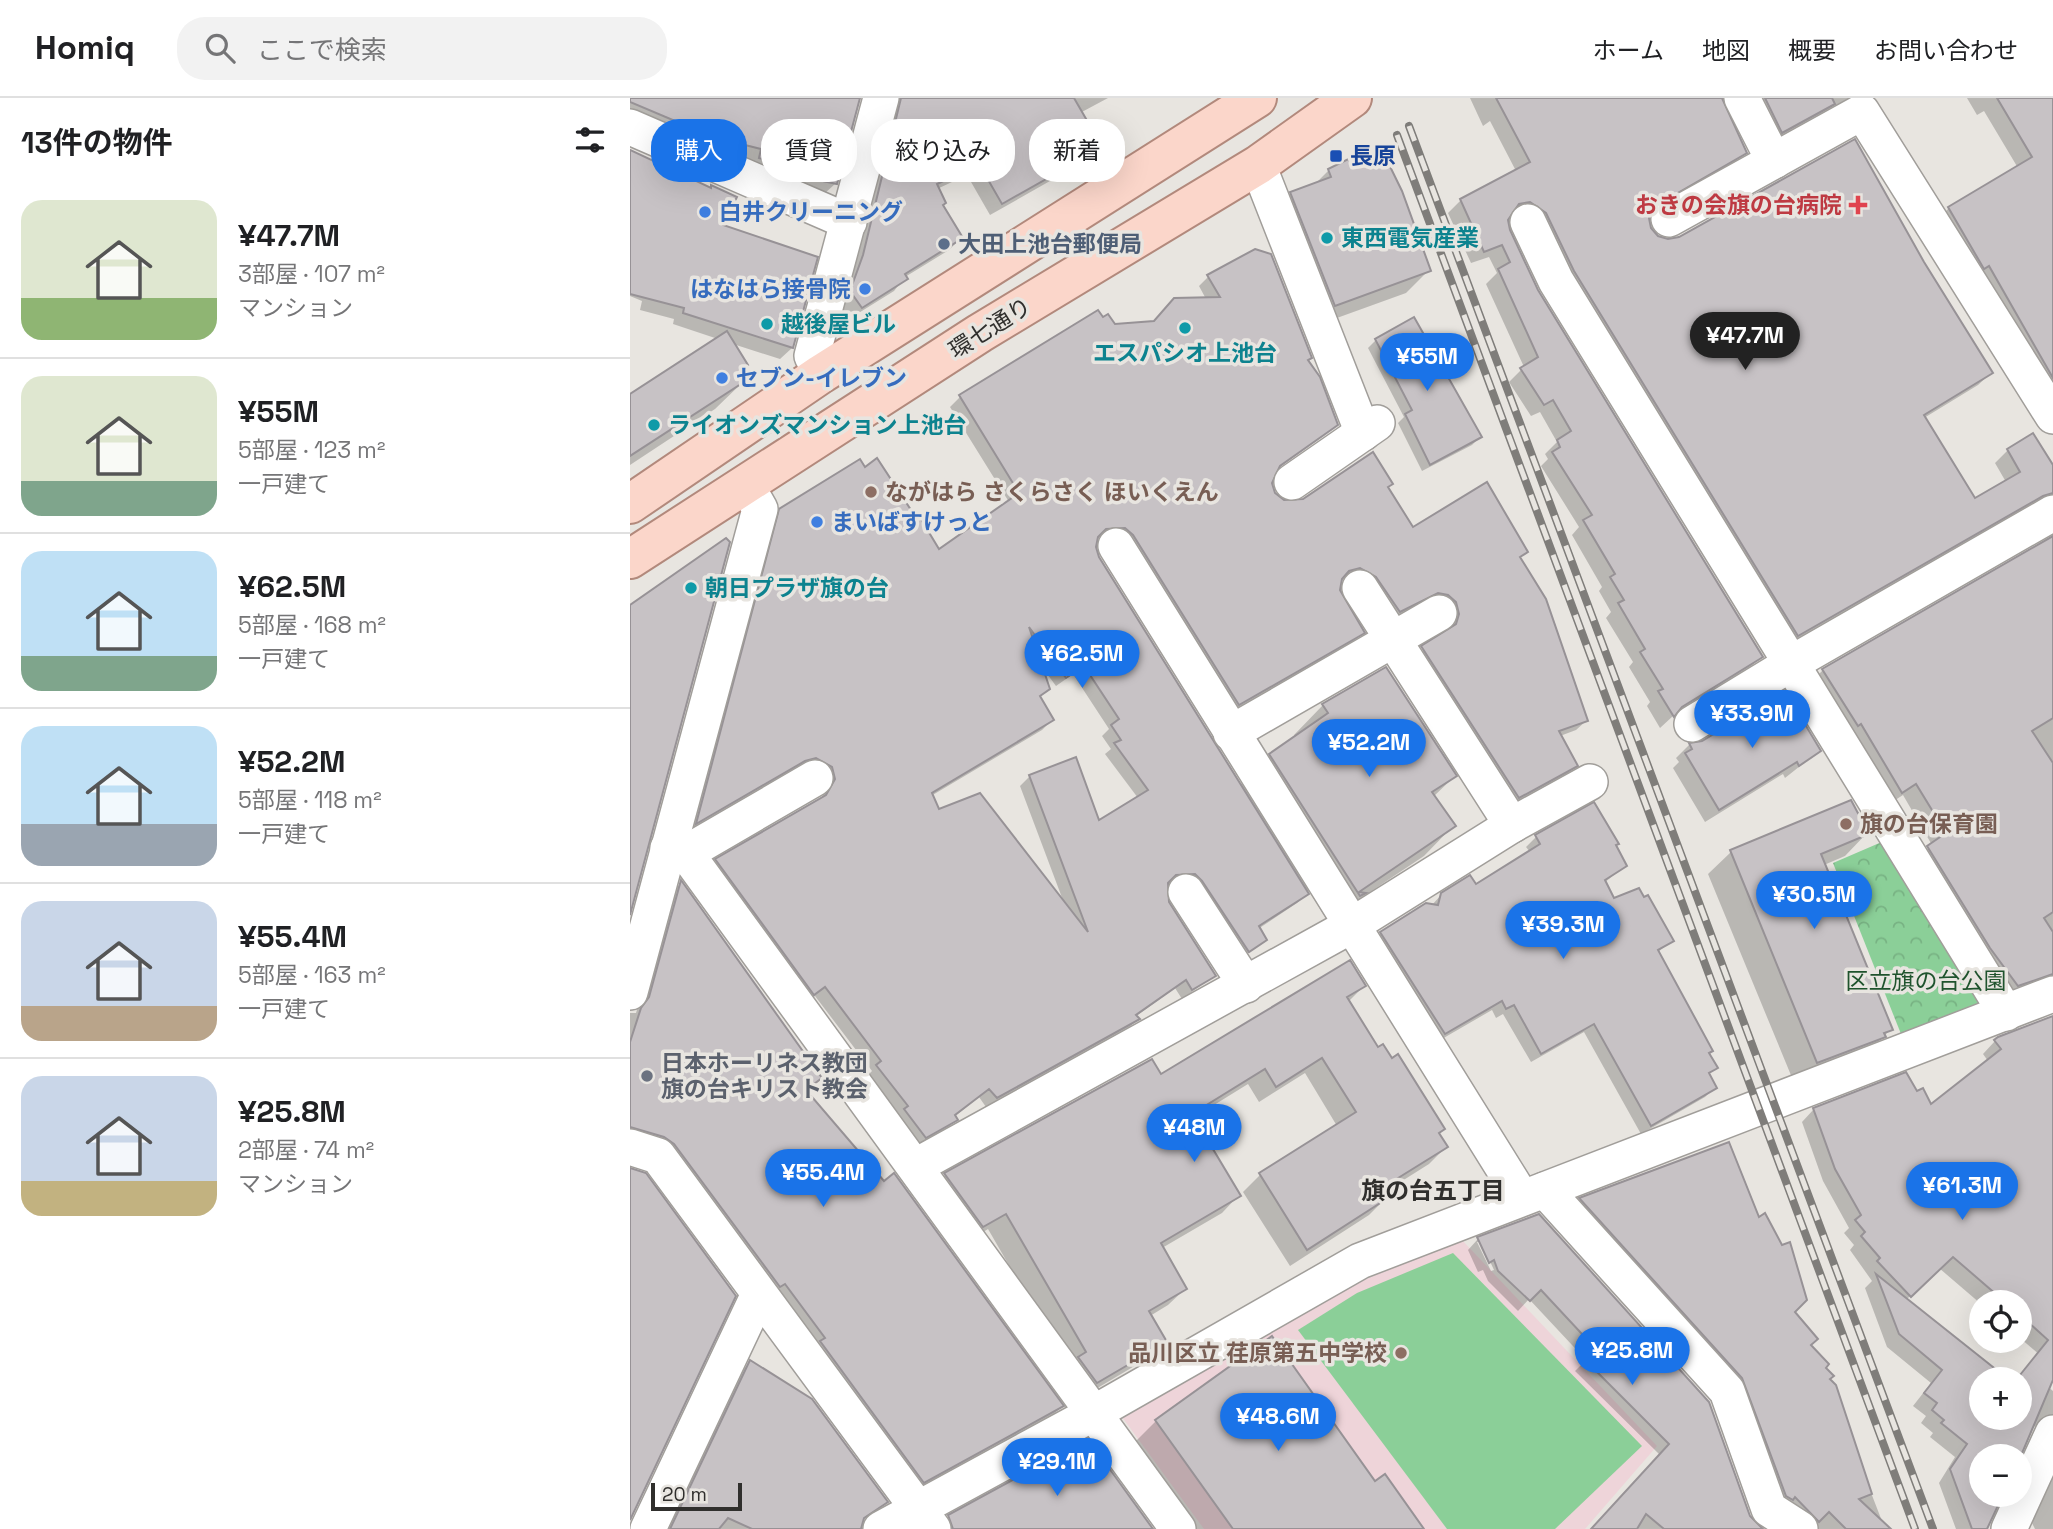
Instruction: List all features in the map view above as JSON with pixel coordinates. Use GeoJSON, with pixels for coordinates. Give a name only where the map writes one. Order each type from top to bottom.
{"type":"FeatureCollection","features":[{"type":"Feature","properties":{"kind":"main road"},"geometry":{"type":"LineString","coordinates":[[630,504],[821,374],[1257,98]]}},
{"type":"Feature","properties":{"kind":"main road","name":"環七通り"},"geometry":{"type":"LineString","coordinates":[[630,559],[747,486],[980,333],[1258,165],[1352,98]]}},
{"type":"Feature","properties":{"kind":"main road"},"geometry":{"type":"LineString","coordinates":[[1258,165],[1384,98]]}},
{"type":"Feature","properties":{"kind":"street"},"geometry":{"type":"LineString","coordinates":[[821,374],[812,356],[881,98]]}},
{"type":"Feature","properties":{"kind":"street"},"geometry":{"type":"LineString","coordinates":[[1742,98],[1774,161]]}},
{"type":"Feature","properties":{"kind":"street"},"geometry":{"type":"LineString","coordinates":[[1668,219],[1862,112],[2053,416]]}},
{"type":"Feature","properties":{"kind":"street"},"geometry":{"type":"LineString","coordinates":[[630,127],[849,222]]}},
{"type":"Feature","properties":{"kind":"street"},"geometry":{"type":"LineString","coordinates":[[1258,165],[1370,428],[1292,481]]}},
{"type":"Feature","properties":{"kind":"street"},"geometry":{"type":"LineString","coordinates":[[1528,222],[1556,281],[2006,1013]]}},
{"type":"Feature","properties":{"kind":"street"},"geometry":{"type":"LineString","coordinates":[[630,992],[677,851],[685,789],[760,509],[747,486]]}},
{"type":"Feature","properties":{"kind":"street"},"geometry":{"type":"LineString","coordinates":[[1692,724],[1792,663],[2053,513]]}},
{"type":"Feature","properties":{"kind":"street"},"geometry":{"type":"LineString","coordinates":[[1116,546],[1231,733],[1533,1194],[1727,1391],[1769,1509],[1800,1529]]}},
{"type":"Feature","properties":{"kind":"street"},"geometry":{"type":"LineString","coordinates":[[1360,588],[1512,825]]}},
{"type":"Feature","properties":{"kind":"street"},"geometry":{"type":"LineString","coordinates":[[1231,733],[1439,613]]}},
{"type":"Feature","properties":{"kind":"street"},"geometry":{"type":"LineString","coordinates":[[677,851],[815,778]]}},
{"type":"Feature","properties":{"kind":"street"},"geometry":{"type":"LineString","coordinates":[[916,1166],[1097,1063],[1246,985],[1354,924],[1512,825],[1590,782]]}},
{"type":"Feature","properties":{"kind":"street"},"geometry":{"type":"LineString","coordinates":[[677,851],[916,1166],[1178,1529]]}},
{"type":"Feature","properties":{"kind":"street"},"geometry":{"type":"LineString","coordinates":[[1186,892],[1246,985]]}},
{"type":"Feature","properties":{"kind":"street"},"geometry":{"type":"LineString","coordinates":[[881,1529],[925,1518],[1094,1413],[1360,1261],[2053,994]]}},
{"type":"Feature","properties":{"kind":"street"},"geometry":{"type":"LineString","coordinates":[[630,1147],[658,1156],[758,1296],[925,1518]]}},
{"type":"Feature","properties":{"kind":"street"},"geometry":{"type":"LineString","coordinates":[[648,1529],[758,1296]]}},
{"type":"Feature","properties":{"kind":"street"},"geometry":{"type":"LineString","coordinates":[[2008,1529],[2040,1494],[2053,1433]]}},
{"type":"Feature","properties":{"kind":"shaded area","name":"品川区立 荏原第五中学校"},"geometry":{"type":"Polygon","coordinates":[[[1461,1239],[1657,1446],[1585,1529],[1204,1529],[1122,1417],[1343,1289],[1461,1239]]]}},
{"type":"Feature","properties":{"kind":"green space","name":"区立旗の台公園"},"geometry":{"type":"Polygon","coordinates":[[[1891,838],[1992,1006],[1903,1039],[1833,863],[1891,838]]]}},
{"type":"Feature","properties":{"kind":"green space"},"geometry":{"type":"Polygon","coordinates":[[[1453,1253],[1642,1446],[1555,1529],[1447,1529],[1298,1330],[1357,1293],[1453,1253]]]}},
{"type":"Feature","properties":{"kind":"building"},"geometry":{"type":"Polygon","coordinates":[[[630,98],[860,98],[854,119],[761,119],[761,149],[747,146],[747,119],[670,119],[630,102],[630,98]]]}},
{"type":"Feature","properties":{"kind":"building"},"geometry":{"type":"Polygon","coordinates":[[[901,98],[1074,98],[1086,119],[1029,119],[1029,182],[1041,182],[1002,204],[989,182],[1015,182],[1015,119],[896,119],[901,98]]]}},
{"type":"Feature","properties":{"kind":"building"},"geometry":{"type":"Polygon","coordinates":[[[1496,98],[1722,98],[1747,153],[1652,208],[1649,218],[1651,228],[1658,236],[1668,239],[1679,237],[1855,139],[1924,262],[1993,373],[1924,415],[1975,498],[2020,472],[2007,449],[2033,433],[2053,465],[2053,493],[2043,496],[1798,636],[1574,271],[1546,213],[1530,202],[1519,204],[1508,220],[1510,230],[1538,290],[1763,657],[1682,707],[1674,717],[1658,691],[1663,689],[1640,652],[1645,649],[1618,603],[1624,600],[1610,577],[1615,574],[1583,520],[1592,515],[1552,452],[1560,447],[1557,440],[1571,431],[1553,400],[1544,405],[1520,368],[1538,357],[1498,269],[1510,262],[1502,245],[1484,252],[1460,199],[1530,162],[1496,98]]]}},
{"type":"Feature","properties":{"kind":"building"},"geometry":{"type":"Polygon","coordinates":[[[1765,98],[1832,98],[1835,104],[1782,133],[1765,98]]]}},
{"type":"Feature","properties":{"kind":"building"},"geometry":{"type":"Polygon","coordinates":[[[1997,98],[2053,98],[2053,378],[1989,266],[1984,269],[1948,207],[2032,157],[1997,98]]]}},
{"type":"Feature","properties":{"kind":"building"},"geometry":{"type":"Polygon","coordinates":[[[1379,144],[1402,191],[1431,271],[1335,306],[1290,192],[1331,177],[1328,169],[1379,144]]]}},
{"type":"Feature","properties":{"kind":"building"},"geometry":{"type":"Polygon","coordinates":[[[630,150],[651,160],[651,182],[698,182],[737,197],[723,225],[818,257],[793,348],[683,313],[684,308],[630,294],[630,150]]]}},
{"type":"Feature","properties":{"kind":"building"},"geometry":{"type":"Polygon","coordinates":[[[881,182],[941,182],[937,184],[946,203],[943,205],[963,238],[905,274],[908,279],[862,308],[850,291],[863,255],[881,182]]]}},
{"type":"Feature","properties":{"kind":"building"},"geometry":{"type":"Polygon","coordinates":[[[1255,249],[1271,254],[1312,358],[1308,360],[1320,377],[1338,425],[1280,466],[1272,483],[1275,493],[1284,500],[1303,499],[1373,452],[1393,484],[1388,487],[1413,527],[1487,482],[1528,552],[1520,557],[1546,599],[1588,721],[1559,731],[1578,766],[1519,798],[1421,646],[1456,624],[1459,614],[1456,602],[1448,595],[1438,593],[1400,612],[1376,577],[1360,568],[1349,571],[1342,579],[1340,590],[1365,633],[1239,705],[1133,535],[1125,528],[1106,529],[1098,537],[1096,547],[1099,557],[1309,894],[1259,926],[1267,940],[1249,952],[1202,881],[1195,874],[1176,875],[1168,883],[1169,902],[1216,976],[1192,990],[1186,980],[1136,1015],[1140,1019],[997,1098],[989,1089],[955,1115],[958,1120],[926,1138],[904,1109],[908,1106],[876,1065],[881,1061],[825,987],[814,995],[715,859],[826,795],[835,779],[832,767],[816,758],[805,761],[696,824],[779,509],[860,459],[865,467],[877,458],[913,513],[916,511],[939,549],[1019,493],[959,395],[1098,310],[1103,317],[1108,314],[1115,324],[1154,321],[1174,298],[1220,297],[1207,275],[1255,249]],[[1029,627],[1050,689],[1040,696],[1054,720],[932,793],[939,809],[980,793],[1088,932],[1029,775],[1076,757],[1099,820],[1148,790],[1114,743],[1121,740],[1111,725],[1119,719],[1084,666],[1066,678],[1029,627]]]}},
{"type":"Feature","properties":{"kind":"building"},"geometry":{"type":"Polygon","coordinates":[[[1414,317],[1482,437],[1430,465],[1405,414],[1412,410],[1375,339],[1414,317]]]}},
{"type":"Feature","properties":{"kind":"building","name":"ライオンズマンション上池台"},"geometry":{"type":"Polygon","coordinates":[[[727,331],[748,365],[740,370],[747,380],[630,456],[630,394],[727,331]]]}},
{"type":"Feature","properties":{"kind":"building"},"geometry":{"type":"Polygon","coordinates":[[[2053,536],[2053,718],[2032,731],[2053,763],[2053,912],[2044,918],[2053,932],[2053,974],[2018,986],[1990,948],[1927,846],[1946,833],[1916,784],[1902,793],[1861,724],[1858,726],[1822,669],[2053,536]]]}},
{"type":"Feature","properties":{"kind":"building"},"geometry":{"type":"Polygon","coordinates":[[[726,538],[730,542],[630,915],[630,605],[726,538]]]}},
{"type":"Feature","properties":{"kind":"building"},"geometry":{"type":"Polygon","coordinates":[[[1386,667],[1457,776],[1432,792],[1456,826],[1359,892],[1366,893],[1360,896],[1269,754],[1328,713],[1322,704],[1386,667]]]}},
{"type":"Feature","properties":{"kind":"building"},"geometry":{"type":"Polygon","coordinates":[[[1785,691],[1821,751],[1799,766],[1797,762],[1719,810],[1685,753],[1692,749],[1689,743],[1702,741],[1785,691]]]}},
{"type":"Feature","properties":{"kind":"building"},"geometry":{"type":"Polygon","coordinates":[[[1851,800],[1869,834],[1821,854],[1893,1030],[1884,1033],[1886,1037],[1817,1063],[1730,850],[1851,800]]]}},
{"type":"Feature","properties":{"kind":"building"},"geometry":{"type":"Polygon","coordinates":[[[1594,802],[1619,844],[1616,845],[1627,866],[1605,880],[1614,898],[1639,888],[1644,897],[1648,895],[1674,941],[1658,950],[1713,1051],[1709,1053],[1718,1068],[1709,1073],[1717,1088],[1651,1126],[1594,1024],[1541,1054],[1514,1005],[1506,1009],[1502,1001],[1445,1034],[1380,932],[1426,903],[1438,905],[1441,893],[1470,875],[1476,884],[1540,844],[1535,835],[1594,802]]]}},
{"type":"Feature","properties":{"kind":"building"},"geometry":{"type":"Polygon","coordinates":[[[681,880],[822,1078],[806,1090],[884,1181],[894,1173],[1064,1406],[924,1483],[820,1341],[825,1338],[785,1284],[780,1287],[674,1144],[664,1137],[630,1127],[630,1042],[641,1008],[649,997],[681,880]]]}},
{"type":"Feature","properties":{"kind":"building"},"geometry":{"type":"Polygon","coordinates":[[[1350,960],[1366,986],[1347,997],[1378,1047],[1383,1044],[1392,1058],[1398,1054],[1445,1129],[1439,1133],[1448,1147],[1382,1188],[1388,1198],[1307,1250],[1259,1173],[1356,1112],[1322,1058],[1276,1087],[1265,1069],[1192,1114],[1241,1196],[1161,1243],[1187,1289],[1149,1311],[1167,1342],[1097,1383],[1078,1357],[1086,1352],[1006,1214],[983,1227],[944,1173],[1152,1059],[1161,1074],[1350,960]]]}},
{"type":"Feature","properties":{"kind":"building"},"geometry":{"type":"Polygon","coordinates":[[[2053,1016],[2053,1380],[2032,1430],[2032,1367],[2026,1367],[2048,1340],[2032,1326],[2032,1290],[1991,1290],[1953,1257],[1911,1297],[1877,1261],[1880,1258],[1861,1236],[1865,1232],[1855,1220],[1861,1215],[1835,1169],[1813,1108],[1906,1072],[1917,1091],[1923,1088],[1931,1104],[2001,1049],[1994,1040],[2053,1016]]]}},
{"type":"Feature","properties":{"kind":"building"},"geometry":{"type":"Polygon","coordinates":[[[1729,1142],[1759,1217],[1765,1213],[1782,1245],[1790,1242],[1807,1300],[1795,1312],[1818,1339],[1811,1345],[1829,1364],[1826,1368],[1834,1376],[1830,1379],[1836,1385],[1872,1494],[1859,1499],[1891,1529],[1846,1529],[1829,1512],[1819,1522],[1795,1497],[1793,1500],[1786,1496],[1742,1378],[1579,1198],[1729,1142]]]}},
{"type":"Feature","properties":{"kind":"building"},"geometry":{"type":"Polygon","coordinates":[[[630,1168],[646,1173],[736,1296],[630,1520],[630,1168]]]}},
{"type":"Feature","properties":{"kind":"building"},"geometry":{"type":"Polygon","coordinates":[[[1539,1214],[1709,1402],[1750,1516],[1763,1529],[1664,1529],[1646,1514],[1637,1529],[1591,1529],[1669,1444],[1584,1359],[1595,1348],[1541,1290],[1530,1301],[1498,1271],[1494,1260],[1489,1263],[1477,1237],[1539,1214]]]}},
{"type":"Feature","properties":{"kind":"building"},"geometry":{"type":"Polygon","coordinates":[[[1876,1274],[1969,1348],[1969,1353],[1975,1353],[1993,1367],[1969,1367],[1969,1430],[2032,1430],[2026,1444],[1969,1444],[1969,1507],[1997,1507],[1987,1529],[1972,1529],[1950,1469],[1967,1444],[1941,1423],[1944,1420],[1932,1410],[1937,1403],[1924,1393],[1942,1370],[1899,1334],[1876,1274]]]}},
{"type":"Feature","properties":{"kind":"building"},"geometry":{"type":"Polygon","coordinates":[[[1272,1336],[1375,1481],[1385,1474],[1424,1529],[1233,1529],[1155,1420],[1272,1336]]]}},
{"type":"Feature","properties":{"kind":"building"},"geometry":{"type":"Polygon","coordinates":[[[750,1360],[812,1399],[888,1502],[864,1518],[861,1529],[752,1529],[728,1518],[719,1529],[670,1529],[750,1360]]]}},
{"type":"Feature","properties":{"kind":"building"},"geometry":{"type":"Polygon","coordinates":[[[1088,1439],[1153,1529],[953,1529],[948,1515],[1088,1439]]]}},
{"type":"Feature","properties":{"kind":"railway"},"geometry":{"type":"LineString","coordinates":[[1409,126],[1933,1529]]}},
{"type":"Feature","properties":{"kind":"railway"},"geometry":{"type":"LineString","coordinates":[[1397,135],[1915,1529]]}},
{"type":"Feature","properties":{"kind":"place","name":"長原"},"geometry":{"type":"Point","coordinates":[1336,156]}},
{"type":"Feature","properties":{"kind":"place","name":"おきの会旗の台病院"},"geometry":{"type":"Point","coordinates":[1858,205]}},
{"type":"Feature","properties":{"kind":"place","name":"白井クリーニング"},"geometry":{"type":"Point","coordinates":[705,212]}},
{"type":"Feature","properties":{"kind":"place","name":"東西電気産業"},"geometry":{"type":"Point","coordinates":[1327,238]}},
{"type":"Feature","properties":{"kind":"place","name":"大田上池台郵便局"},"geometry":{"type":"Point","coordinates":[944,244]}},
{"type":"Feature","properties":{"kind":"place","name":"はなはら接骨院"},"geometry":{"type":"Point","coordinates":[865,289]}},
{"type":"Feature","properties":{"kind":"place","name":"越後屋ビル"},"geometry":{"type":"Point","coordinates":[767,324]}},
{"type":"Feature","properties":{"kind":"place","name":"エスパシオ上池台"},"geometry":{"type":"Point","coordinates":[1185,328]}},
{"type":"Feature","properties":{"kind":"place","name":"セブン-イレブン"},"geometry":{"type":"Point","coordinates":[722,378]}},
{"type":"Feature","properties":{"kind":"place","name":"ライオンズマンション上池台"},"geometry":{"type":"Point","coordinates":[654,425]}},
{"type":"Feature","properties":{"kind":"place","name":"ながはら さくらさく ほいくえん"},"geometry":{"type":"Point","coordinates":[871,492]}},
{"type":"Feature","properties":{"kind":"place","name":"まいばすけっと"},"geometry":{"type":"Point","coordinates":[817,522]}},
{"type":"Feature","properties":{"kind":"place","name":"朝日プラザ旗の台"},"geometry":{"type":"Point","coordinates":[691,588]}},
{"type":"Feature","properties":{"kind":"place","name":"旗の台保育園"},"geometry":{"type":"Point","coordinates":[1846,824]}},
{"type":"Feature","properties":{"kind":"place","name":"日本ホーリネス教団 旗の台キリスト教会"},"geometry":{"type":"Point","coordinates":[647,1076]}},
{"type":"Feature","properties":{"kind":"place","name":"品川区立 荏原第五中学校"},"geometry":{"type":"Point","coordinates":[1401,1353]}},
{"type":"Feature","properties":{"kind":"district","name":"旗の台五丁目"},"geometry":{"type":"Point","coordinates":[1433,1190]}}]}
